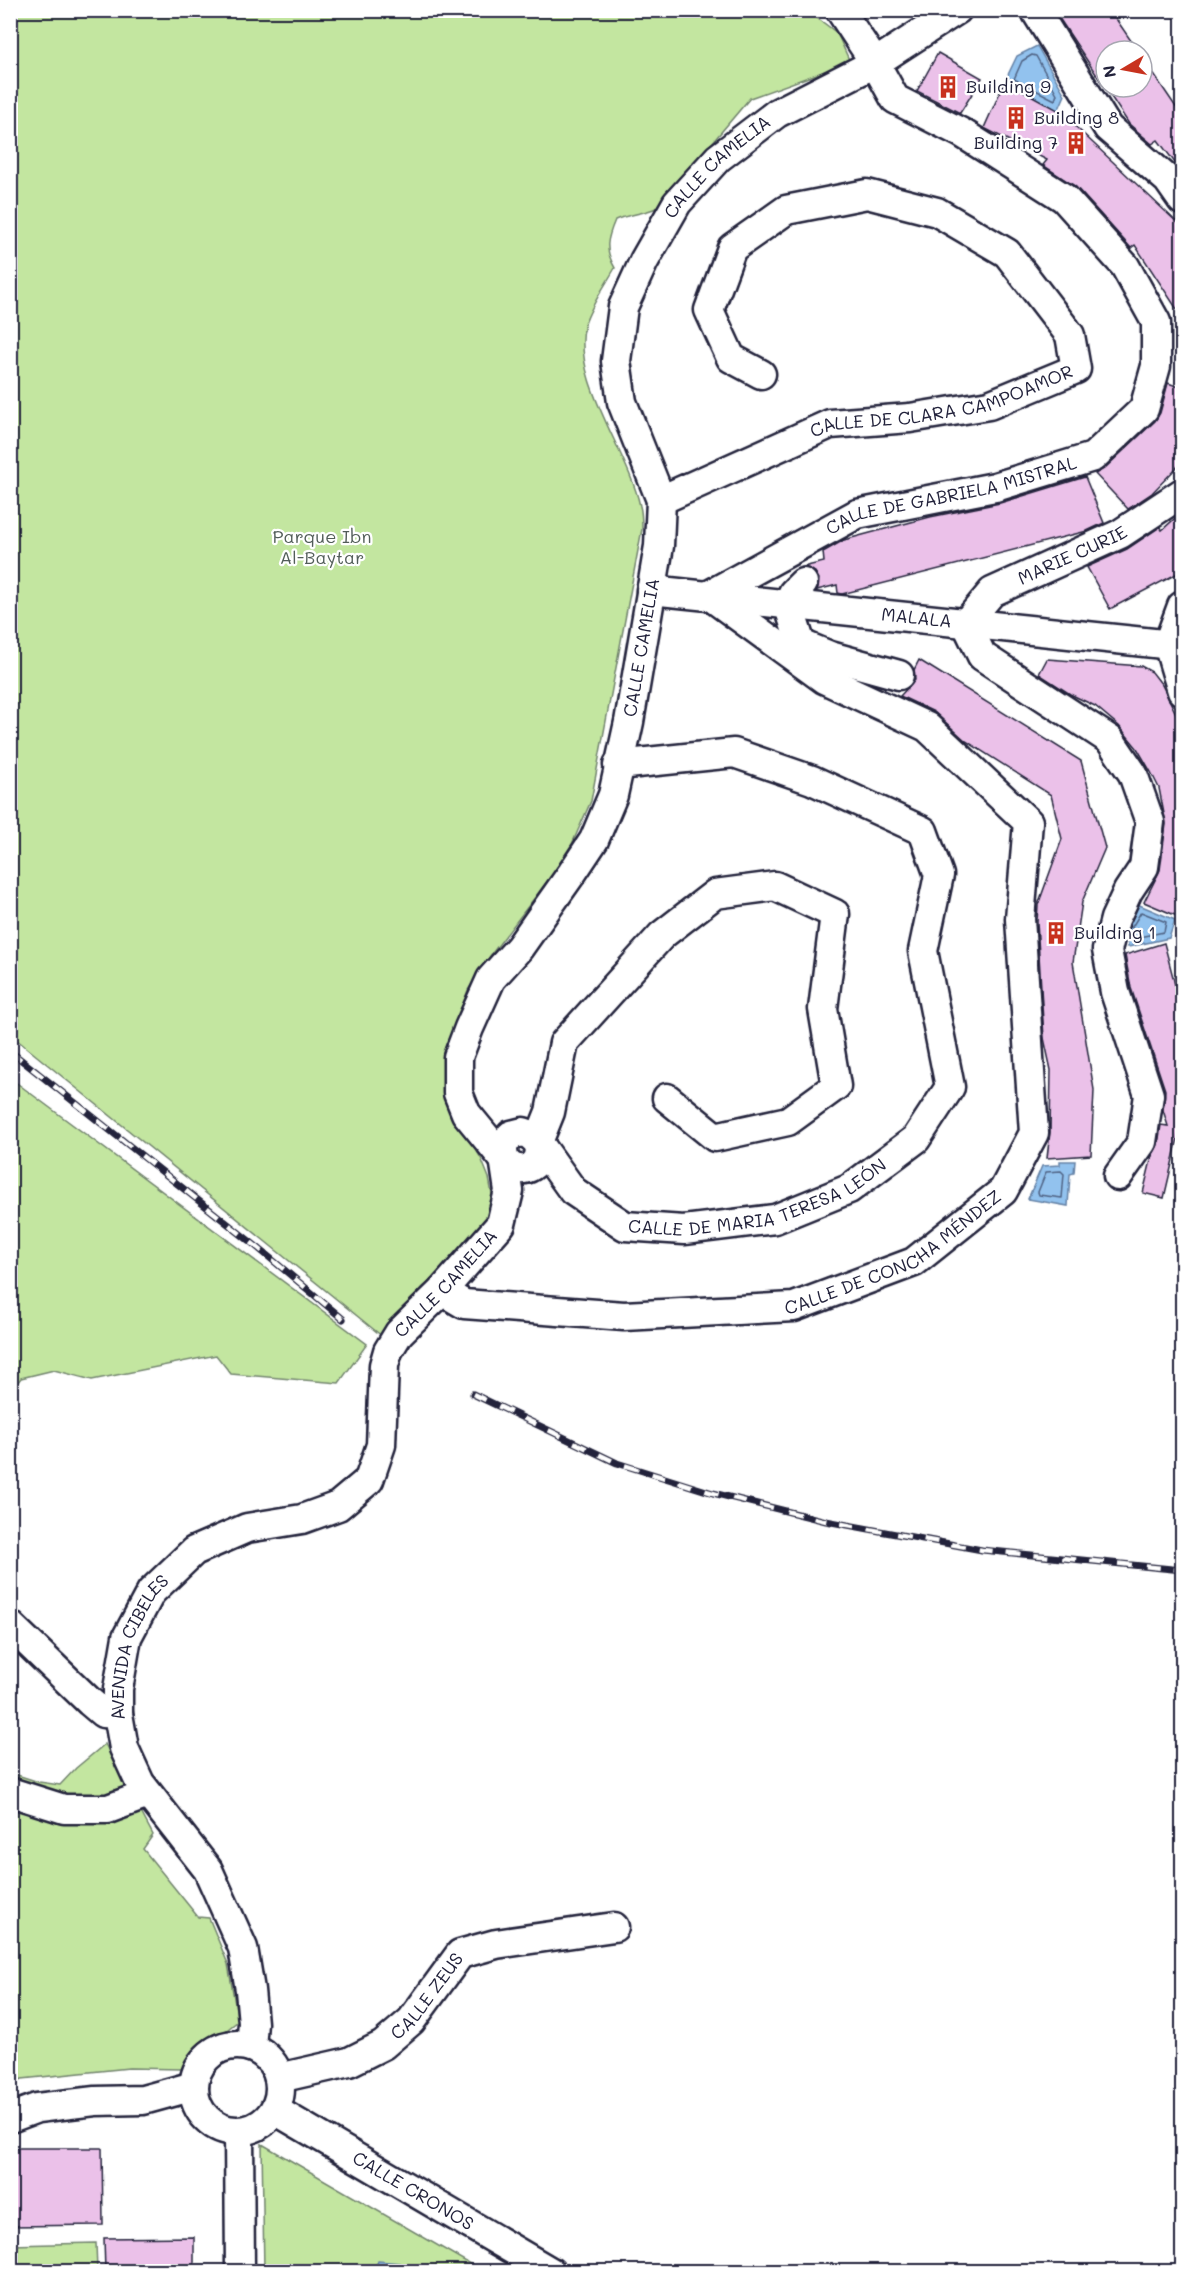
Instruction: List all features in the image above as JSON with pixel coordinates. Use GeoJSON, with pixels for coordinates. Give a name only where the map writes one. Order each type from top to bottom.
{"type":"FeatureCollection","features":[{"type":"Feature","properties":{"kind":"street","name":"CALLE DE GABRIELA MISTRAL"},"geometry":{"type":"LineString","coordinates":[[709,596],[857,514],[995,487],[1093,457],[1143,409],[1156,366],[1156,322],[1125,266],[1064,198],[962,133],[895,99],[875,63],[840,10]]}},
{"type":"Feature","properties":{"kind":"street","name":"CALLE CAMELIA"},"geometry":{"type":"LineString","coordinates":[[388,1351],[399,1333],[442,1291],[501,1224],[509,1191],[504,1157],[466,1113],[458,1093],[458,1057],[491,979],[519,948],[594,840],[613,795],[629,722],[659,546],[661,500],[622,402],[616,361],[623,307],[644,261],[677,203],[718,158],[777,112],[875,63],[957,10]]}},
{"type":"Feature","properties":{"kind":"street"},"geometry":{"type":"LineString","coordinates":[[1035,10],[1108,128],[1168,180],[1182,200]]}},
{"type":"Feature","properties":{"kind":"street","name":"CALLE DE CLARA CAMPOAMOR"},"geometry":{"type":"LineString","coordinates":[[661,500],[830,424],[910,418],[989,405],[1076,369],[1070,335],[1006,253],[937,212],[867,194],[786,210],[732,248],[709,310],[731,358],[760,374]]}},
{"type":"Feature","properties":{"kind":"street","name":"MARIE CURIE"},"geometry":{"type":"LineString","coordinates":[[966,623],[992,592],[1120,534],[1182,493]]}},
{"type":"Feature","properties":{"kind":"street","name":"MALALA"},"geometry":{"type":"LineString","coordinates":[[651,590],[709,596],[795,593],[966,623],[1175,645]]}},
{"type":"Feature","properties":{"kind":"street"},"geometry":{"type":"LineString","coordinates":[[795,593],[801,644],[830,656],[899,675]]}},
{"type":"Feature","properties":{"kind":"street","name":"CALLE DE CONCHA MÉNDEZ"},"geometry":{"type":"LineString","coordinates":[[442,1291],[464,1304],[624,1316],[794,1307],[914,1262],[1003,1191],[1034,1133],[1020,919],[1029,822],[927,727],[824,679],[709,596]]}},
{"type":"Feature","properties":{"kind":"street"},"geometry":{"type":"LineString","coordinates":[[1182,606],[1175,645],[1182,691]]}},
{"type":"Feature","properties":{"kind":"street"},"geometry":{"type":"LineString","coordinates":[[966,623],[982,656],[1110,740],[1133,774],[1150,822],[1144,867],[1128,891],[1115,919],[1107,950],[1115,992],[1149,1095],[1142,1142],[1118,1176]]}},
{"type":"Feature","properties":{"kind":"street","name":"CALLE DE MARIA TERESA LEÓN"},"geometry":{"type":"LineString","coordinates":[[538,1142],[573,1191],[626,1226],[684,1230],[776,1220],[849,1189],[916,1139],[950,1086],[923,951],[939,875],[923,831],[812,780],[734,753],[618,765]]}},
{"type":"Feature","properties":{"kind":"street"},"geometry":{"type":"LineString","coordinates":[[504,1157],[503,1145],[511,1135],[523,1132],[538,1142],[550,1112],[564,1043],[662,935],[715,894],[775,886],[835,914],[823,1010],[836,1086],[788,1121],[715,1137],[667,1098]]}},
{"type":"Feature","properties":{"kind":"street","name":"AVENIDA CIBELES"},"geometry":{"type":"LineString","coordinates":[[252,2047],[253,2023],[250,1990],[243,1948],[208,1870],[140,1783],[124,1748],[118,1714],[118,1689],[127,1637],[151,1592],[194,1551],[247,1528],[302,1519],[338,1506],[369,1480],[381,1445],[384,1365],[388,1351]]}},
{"type":"Feature","properties":{"kind":"street"},"geometry":{"type":"LineString","coordinates":[[10,1625],[103,1713],[118,1714]]}},
{"type":"Feature","properties":{"kind":"street"},"geometry":{"type":"LineString","coordinates":[[10,1792],[64,1809],[108,1809],[148,1794]]}},
{"type":"Feature","properties":{"kind":"street","name":"CALLE ZEUS"},"geometry":{"type":"LineString","coordinates":[[279,2078],[349,2062],[383,2046],[411,2021],[460,1954],[496,1944],[614,1927]]}},
{"type":"Feature","properties":{"kind":"street"},"geometry":{"type":"LineString","coordinates":[[238,2044],[252,2047],[264,2054],[274,2065],[279,2078],[281,2089],[275,2110],[266,2121],[253,2129],[239,2132],[225,2130],[212,2124],[195,2100],[196,2072],[213,2052],[225,2046],[238,2044]]}},
{"type":"Feature","properties":{"kind":"street"},"geometry":{"type":"LineString","coordinates":[[10,2118],[37,2108],[94,2101],[143,2100],[194,2086]]}},
{"type":"Feature","properties":{"kind":"street","name":"CALLE CRONOS"},"geometry":{"type":"LineString","coordinates":[[275,2110],[551,2271]]}},
{"type":"Feature","properties":{"kind":"street"},"geometry":{"type":"LineString","coordinates":[[239,2132],[240,2271]]}},
{"type":"Feature","properties":{"kind":"green space","name":"Parque Ibn Al-Baytar"},"geometry":{"type":"Polygon","coordinates":[[[10,11],[808,11],[837,33],[850,62],[750,98],[658,207],[615,220],[612,227],[608,249],[615,268],[587,317],[583,346],[593,392],[634,485],[641,509],[642,529],[591,801],[572,844],[552,875],[490,956],[468,990],[453,1031],[453,1111],[481,1158],[489,1178],[494,1205],[492,1217],[465,1253],[423,1287],[398,1315],[383,1337],[11,1035],[10,11]]]}},
{"type":"Feature","properties":{"kind":"green space"},"geometry":{"type":"Polygon","coordinates":[[[10,1078],[367,1344],[339,1383],[231,1374],[216,1355],[92,1380],[54,1370],[21,1378],[11,1391],[10,1078]]]}},
{"type":"Feature","properties":{"kind":"green space"},"geometry":{"type":"Polygon","coordinates":[[[105,1744],[153,1835],[143,1849],[198,1917],[209,1918],[228,1964],[238,2021],[218,2037],[197,2048],[181,2069],[129,2068],[22,2079],[11,2085],[11,1773],[39,1782],[60,1785],[105,1744]]]}},
{"type":"Feature","properties":{"kind":"green space"},"geometry":{"type":"Polygon","coordinates":[[[262,2144],[482,2271],[264,2271],[262,2144]]]}},
{"type":"Feature","properties":{"kind":"green space"},"geometry":{"type":"Polygon","coordinates":[[[96,2243],[97,2271],[11,2271],[11,2245],[96,2243]]]}},
{"type":"Feature","properties":{"kind":"water"},"geometry":{"type":"Polygon","coordinates":[[[1037,46],[1065,95],[1058,111],[1005,81],[1017,56],[1037,46]]]}},
{"type":"Feature","properties":{"kind":"water"},"geometry":{"type":"Polygon","coordinates":[[[1137,904],[1175,920],[1169,938],[1128,947],[1126,926],[1137,904]]]}},
{"type":"Feature","properties":{"kind":"water"},"geometry":{"type":"Polygon","coordinates":[[[1060,1161],[1075,1161],[1074,1173],[1070,1174],[1068,1206],[1028,1199],[1042,1166],[1060,1165],[1060,1161]]]}},
{"type":"Feature","properties":{"kind":"water"},"geometry":{"type":"Polygon","coordinates":[[[378,2261],[400,2263],[406,2271],[374,2271],[378,2261]]]}},
{"type":"Feature","properties":{"kind":"building"},"geometry":{"type":"Polygon","coordinates":[[[1063,10],[1110,10],[1130,39],[1094,39],[1094,71],[1057,15],[1063,10]]]}},
{"type":"Feature","properties":{"kind":"building","name":"Building 9"},"geometry":{"type":"Polygon","coordinates":[[[938,53],[982,78],[960,113],[917,91],[938,53]]]}},
{"type":"Feature","properties":{"kind":"building"},"geometry":{"type":"Polygon","coordinates":[[[1154,75],[1182,116],[1182,172],[1158,140],[1152,144],[1129,124],[1112,99],[1154,99],[1154,75]]]}},
{"type":"Feature","properties":{"kind":"building"},"geometry":{"type":"Polygon","coordinates":[[[1005,81],[1058,110],[1182,227],[1182,317],[1135,245],[1131,248],[1076,187],[1043,165],[1047,160],[984,128],[1005,81]]]}},
{"type":"Feature","properties":{"kind":"building"},"geometry":{"type":"Polygon","coordinates":[[[1168,383],[1182,388],[1182,462],[1152,493],[1128,509],[1095,474],[1104,469],[1155,421],[1160,413],[1168,383]]]}},
{"type":"Feature","properties":{"kind":"building"},"geometry":{"type":"Polygon","coordinates":[[[1085,477],[1104,523],[1087,531],[842,594],[838,593],[837,585],[817,590],[819,579],[815,572],[803,567],[824,562],[823,552],[844,540],[930,517],[1000,503],[1085,477]]]}},
{"type":"Feature","properties":{"kind":"building"},"geometry":{"type":"Polygon","coordinates":[[[1182,512],[1182,571],[1110,609],[1087,567],[1127,549],[1160,527],[1162,530],[1182,512]]]}},
{"type":"Feature","properties":{"kind":"building","name":"Building 1"},"geometry":{"type":"Polygon","coordinates":[[[1047,659],[1141,666],[1152,672],[1162,685],[1182,726],[1182,918],[1144,902],[1160,870],[1166,824],[1159,788],[1151,772],[1137,748],[1119,726],[1095,706],[1070,694],[1039,674],[1047,659]]]}},
{"type":"Feature","properties":{"kind":"building","name":"Building 1"},"geometry":{"type":"Polygon","coordinates":[[[919,660],[1081,761],[1105,848],[1082,902],[1073,962],[1094,1090],[1091,1155],[1047,1158],[1050,1132],[1051,1070],[1044,1038],[1037,922],[1038,905],[1062,839],[1051,795],[966,741],[934,712],[900,696],[915,680],[914,670],[919,660]]]}},
{"type":"Feature","properties":{"kind":"building"},"geometry":{"type":"Polygon","coordinates":[[[1164,943],[1182,1011],[1182,1121],[1164,1198],[1143,1193],[1152,1156],[1158,1145],[1161,1125],[1168,1126],[1163,1110],[1165,1090],[1131,988],[1125,955],[1164,943]]]}},
{"type":"Feature","properties":{"kind":"building"},"geometry":{"type":"Polygon","coordinates":[[[10,2148],[102,2148],[103,2225],[10,2226],[10,2148]]]}},
{"type":"Feature","properties":{"kind":"building"},"geometry":{"type":"Polygon","coordinates":[[[194,2237],[194,2271],[105,2271],[104,2238],[194,2237]]]}},
{"type":"Feature","properties":{"kind":"railway"},"geometry":{"type":"LineString","coordinates":[[10,1051],[257,1247],[343,1319]]}},
{"type":"Feature","properties":{"kind":"railway"},"geometry":{"type":"LineString","coordinates":[[473,1394],[617,1463],[713,1493],[826,1521],[982,1550],[1182,1570]]}},
{"type":"Feature","properties":{"kind":"place","name":"Building 9"},"geometry":{"type":"Point","coordinates":[948,87]}},
{"type":"Feature","properties":{"kind":"place","name":"Building 8"},"geometry":{"type":"Point","coordinates":[1016,118]}},
{"type":"Feature","properties":{"kind":"place","name":"Building 7"},"geometry":{"type":"Point","coordinates":[1076,143]}},
{"type":"Feature","properties":{"kind":"place","name":"Building 1"},"geometry":{"type":"Point","coordinates":[1056,933]}}]}
